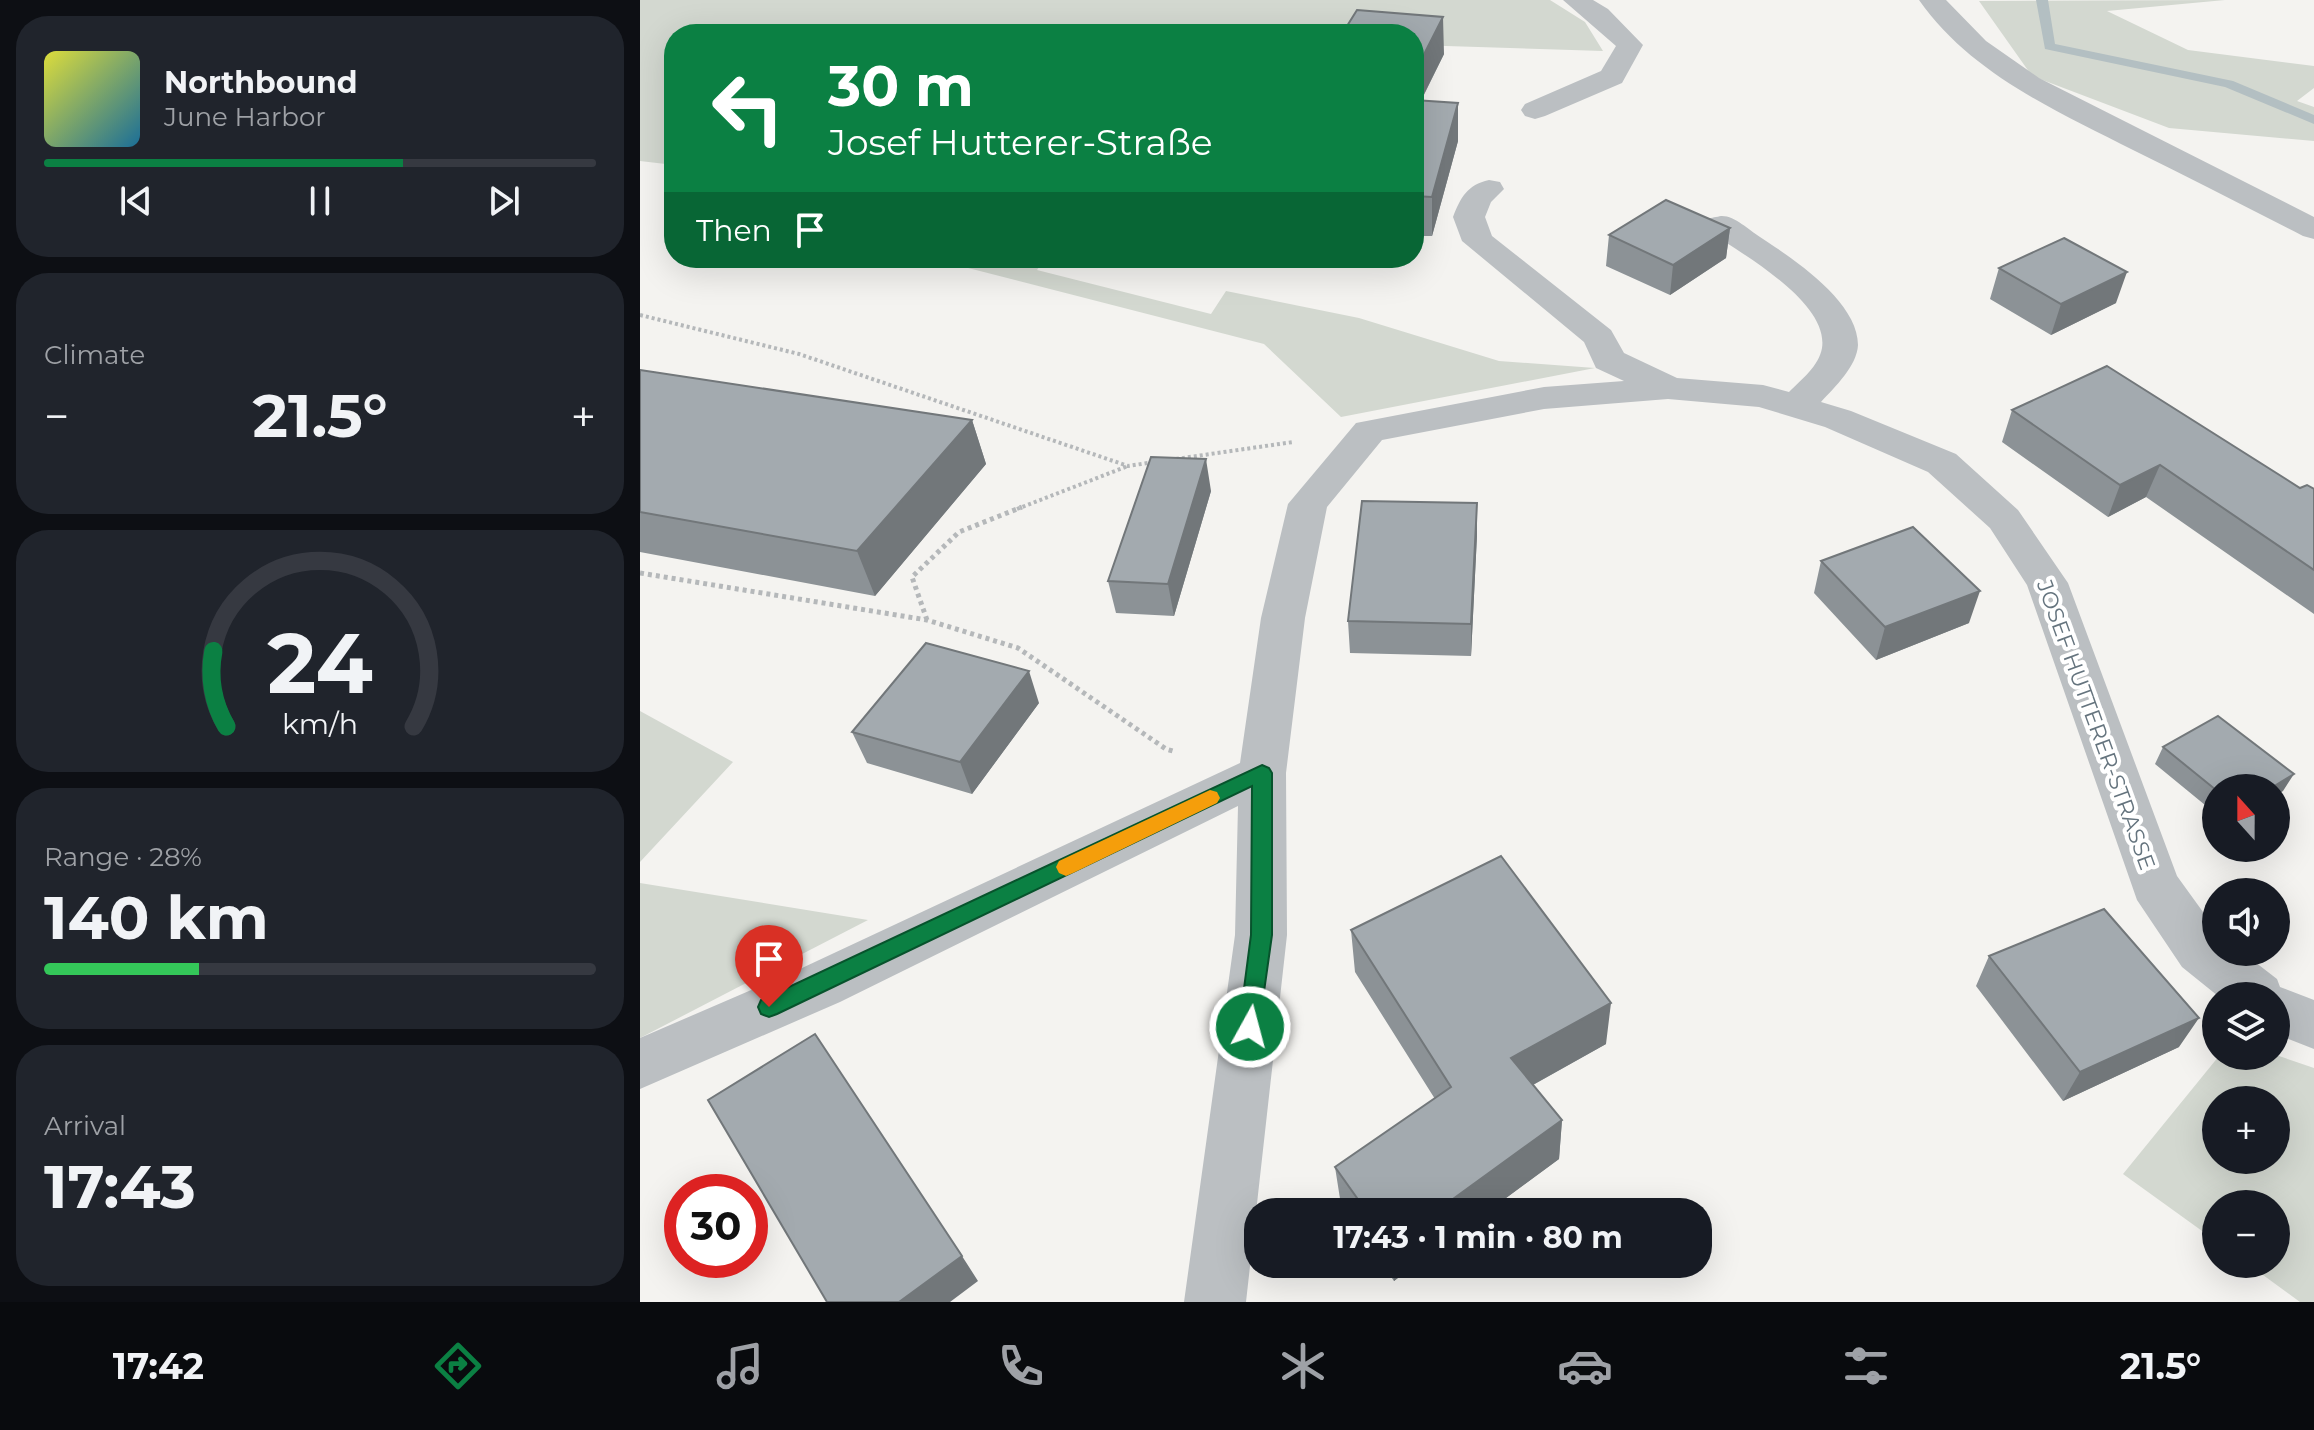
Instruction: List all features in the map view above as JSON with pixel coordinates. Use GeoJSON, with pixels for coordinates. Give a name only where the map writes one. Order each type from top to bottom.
{"type":"FeatureCollection","features":[{"type":"Feature","properties":{"kind":"street"},"geometry":{"type":"LineString","coordinates":[[1535,110],[1612,77],[1630,45],[1599,15],[1576,0]]}},
{"type":"Feature","properties":{"kind":"street"},"geometry":{"type":"LineString","coordinates":[[1932,0],[1946,18],[1990,57],[2053,99],[2314,229]]}},
{"type":"Feature","properties":{"kind":"street"},"geometry":{"type":"LineString","coordinates":[[1489,189],[1477,197],[1469,217],[1478,241],[1599,337],[1609,360],[1668,388]]}},
{"type":"Feature","properties":{"kind":"street"},"geometry":{"type":"LineString","coordinates":[[1721,225],[1806,286],[1834,317],[1840,346],[1829,371],[1796,406]]}},
{"type":"Feature","properties":{"kind":"street","name":"JOSEF HUTTERER-STRASSE"},"geometry":{"type":"LineString","coordinates":[[1369,431],[1544,398],[1668,388],[1763,396],[1838,419],[1942,463],[2004,519],[2047,583],[2155,885],[2201,951],[2240,982]]}},
{"type":"Feature","properties":{"kind":"street"},"geometry":{"type":"LineString","coordinates":[[1215,1302],[1261,935],[1262,773],[1283,618],[1308,504],[1369,431]]}},
{"type":"Feature","properties":{"kind":"street"},"geometry":{"type":"LineString","coordinates":[[640,1064],[821,985],[1262,773]]}},
{"type":"Feature","properties":{"kind":"street"},"geometry":{"type":"LineString","coordinates":[[2290,1015],[2314,1025]]}},
{"type":"Feature","properties":{"kind":"path"},"geometry":{"type":"LineString","coordinates":[[640,315],[799,354],[1128,466]]}},
{"type":"Feature","properties":{"kind":"path"},"geometry":{"type":"LineString","coordinates":[[1174,459],[1369,431]]}},
{"type":"Feature","properties":{"kind":"path"},"geometry":{"type":"LineString","coordinates":[[927,620],[912,577],[959,532],[1128,466],[1159,462]]}},
{"type":"Feature","properties":{"kind":"path"},"geometry":{"type":"LineString","coordinates":[[640,573],[927,620],[1018,648],[1166,749],[1262,773]]}},
{"type":"Feature","properties":{"kind":"shaded area"},"geometry":{"type":"Polygon","coordinates":[[[640,0],[1550,0],[1585,22],[1603,51],[1424,45],[1424,24],[664,24],[664,164],[640,161],[640,0]]]}},
{"type":"Feature","properties":{"kind":"shaded area"},"geometry":{"type":"Polygon","coordinates":[[[2225,0],[2107,11],[2188,50],[2314,66],[2314,88],[2297,101],[2314,107],[2314,141],[2169,128],[2032,76],[1979,1],[2225,0]]]}},
{"type":"Feature","properties":{"kind":"shaded area"},"geometry":{"type":"Polygon","coordinates":[[[968,268],[1038,268],[1037,270],[1211,314],[1226,291],[1359,318],[1499,361],[1595,368],[1341,417],[1264,344],[968,268]]]}},
{"type":"Feature","properties":{"kind":"shaded area"},"geometry":{"type":"Polygon","coordinates":[[[640,711],[733,762],[640,862],[640,711]]]}},
{"type":"Feature","properties":{"kind":"shaded area"},"geometry":{"type":"Polygon","coordinates":[[[640,883],[868,920],[640,1038],[640,883]]]}},
{"type":"Feature","properties":{"kind":"shaded area"},"geometry":{"type":"Polygon","coordinates":[[[2290,1060],[2314,1068],[2314,1302],[2300,1302],[2267,1278],[2290,1278],[2290,1190],[2202,1190],[2202,1231],[2123,1174],[2208,1070],[2290,1070],[2290,1060]]]}},
{"type":"Feature","properties":{"kind":"building"},"geometry":{"type":"Polygon","coordinates":[[[1357,10],[1443,17],[1424,54],[1424,24],[1348,24],[1357,10]]]}},
{"type":"Feature","properties":{"kind":"building"},"geometry":{"type":"Polygon","coordinates":[[[1424,101],[1458,103],[1432,197],[1424,197],[1424,101]]]}},
{"type":"Feature","properties":{"kind":"building"},"geometry":{"type":"Polygon","coordinates":[[[1666,200],[1730,228],[1673,265],[1609,235],[1666,200]]]}},
{"type":"Feature","properties":{"kind":"building"},"geometry":{"type":"Polygon","coordinates":[[[2064,238],[2127,272],[2061,304],[1999,268],[2064,238]]]}},
{"type":"Feature","properties":{"kind":"building"},"geometry":{"type":"Polygon","coordinates":[[[2107,366],[2300,488],[2307,485],[2314,489],[2314,570],[2160,465],[2120,485],[2012,410],[2107,366]]]}},
{"type":"Feature","properties":{"kind":"building"},"geometry":{"type":"Polygon","coordinates":[[[640,370],[972,420],[857,551],[640,512],[640,370]]]}},
{"type":"Feature","properties":{"kind":"building"},"geometry":{"type":"Polygon","coordinates":[[[1151,457],[1206,459],[1168,584],[1108,581],[1151,457]]]}},
{"type":"Feature","properties":{"kind":"building"},"geometry":{"type":"Polygon","coordinates":[[[1362,501],[1477,503],[1471,624],[1348,621],[1362,501]]]}},
{"type":"Feature","properties":{"kind":"building"},"geometry":{"type":"Polygon","coordinates":[[[1913,527],[1980,591],[1885,627],[1821,561],[1913,527]]]}},
{"type":"Feature","properties":{"kind":"building"},"geometry":{"type":"Polygon","coordinates":[[[926,643],[1029,671],[960,762],[852,732],[926,643]]]}},
{"type":"Feature","properties":{"kind":"building"},"geometry":{"type":"Polygon","coordinates":[[[2218,716],[2294,774],[2290,776],[2290,774],[2202,774],[2202,779],[2163,747],[2218,716]]]}},
{"type":"Feature","properties":{"kind":"building"},"geometry":{"type":"Polygon","coordinates":[[[1501,856],[1611,1003],[1511,1058],[1562,1120],[1454,1198],[1357,1198],[1335,1167],[1451,1087],[1351,930],[1501,856]]]}},
{"type":"Feature","properties":{"kind":"building"},"geometry":{"type":"Polygon","coordinates":[[[2104,909],[2199,1018],[2080,1072],[1989,956],[2104,909]]]}},
{"type":"Feature","properties":{"kind":"building"},"geometry":{"type":"Polygon","coordinates":[[[815,1034],[962,1256],[899,1302],[827,1302],[768,1202],[768,1174],[752,1174],[708,1100],[815,1034]]]}},
{"type":"Feature","properties":{"kind":"waterway"},"geometry":{"type":"LineString","coordinates":[[2042,0],[2049,46],[2229,84],[2314,120]]}},
{"type":"Feature","properties":{"kind":"slow traffic"},"geometry":{"type":"LineString","coordinates":[[1066,867],[1210,798]]}},
{"type":"Feature","properties":{"kind":"route"},"geometry":{"type":"LineString","coordinates":[[769,1007],[821,985],[1262,773],[1261,935],[1250,1027]]}}]}
